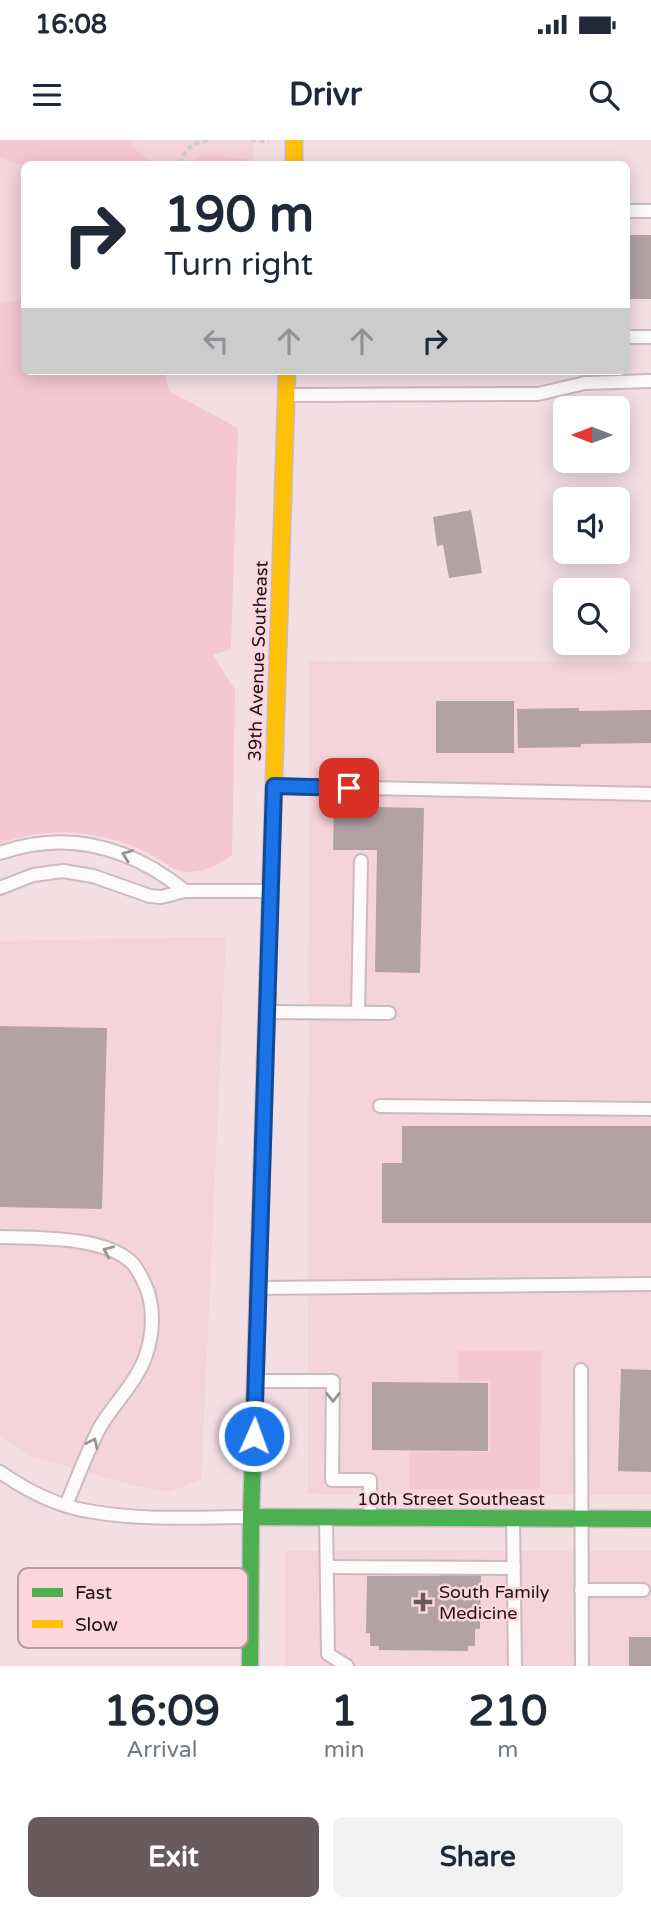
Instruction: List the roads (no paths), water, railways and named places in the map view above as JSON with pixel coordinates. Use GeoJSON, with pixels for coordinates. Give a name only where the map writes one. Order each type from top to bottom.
{"type":"FeatureCollection","features":[{"type":"Feature","properties":{"kind":"main road"},"geometry":{"type":"LineString","coordinates":[[294,161],[295,140]]}},
{"type":"Feature","properties":{"kind":"main road","name":"39th Avenue Southeast"},"geometry":{"type":"LineString","coordinates":[[250,1666],[251,1517],[287,375]]}},
{"type":"Feature","properties":{"kind":"main road","name":"10th Street Southeast"},"geometry":{"type":"LineString","coordinates":[[251,1517],[651,1518]]}},
{"type":"Feature","properties":{"kind":"lane"},"geometry":{"type":"LineString","coordinates":[[630,211],[651,211]]}},
{"type":"Feature","properties":{"kind":"lane"},"geometry":{"type":"LineString","coordinates":[[630,337],[651,337]]}},
{"type":"Feature","properties":{"kind":"lane"},"geometry":{"type":"LineString","coordinates":[[286,395],[538,394],[585,383],[651,382]]}},
{"type":"Feature","properties":{"kind":"lane"},"geometry":{"type":"LineString","coordinates":[[274,786],[651,794]]}},
{"type":"Feature","properties":{"kind":"lane"},"geometry":{"type":"LineString","coordinates":[[0,853],[24,846],[55,843],[107,849],[150,865],[185,891]]}},
{"type":"Feature","properties":{"kind":"lane"},"geometry":{"type":"LineString","coordinates":[[358,1012],[361,861]]}},
{"type":"Feature","properties":{"kind":"lane"},"geometry":{"type":"LineString","coordinates":[[0,888],[33,874],[63,871],[93,876],[150,896],[161,897],[185,891],[269,891]]}},
{"type":"Feature","properties":{"kind":"lane"},"geometry":{"type":"LineString","coordinates":[[267,1012],[389,1013]]}},
{"type":"Feature","properties":{"kind":"lane"},"geometry":{"type":"LineString","coordinates":[[380,1106],[651,1109]]}},
{"type":"Feature","properties":{"kind":"lane"},"geometry":{"type":"LineString","coordinates":[[0,1237],[69,1239],[110,1250],[132,1262],[144,1279],[152,1305],[151,1339],[146,1356],[100,1427],[65,1505]]}},
{"type":"Feature","properties":{"kind":"lane"},"geometry":{"type":"LineString","coordinates":[[258,1288],[651,1284]]}},
{"type":"Feature","properties":{"kind":"lane"},"geometry":{"type":"LineString","coordinates":[[581,1370],[582,1666]]}},
{"type":"Feature","properties":{"kind":"lane"},"geometry":{"type":"LineString","coordinates":[[255,1381],[333,1381],[332,1480],[370,1480],[370,1517]]}},
{"type":"Feature","properties":{"kind":"lane"},"geometry":{"type":"LineString","coordinates":[[0,1472],[34,1492],[87,1511],[251,1517]]}},
{"type":"Feature","properties":{"kind":"lane"},"geometry":{"type":"LineString","coordinates":[[326,1517],[328,1654],[347,1666]]}},
{"type":"Feature","properties":{"kind":"lane"},"geometry":{"type":"LineString","coordinates":[[513,1518],[515,1666]]}},
{"type":"Feature","properties":{"kind":"lane"},"geometry":{"type":"LineString","coordinates":[[327,1567],[514,1568]]}},
{"type":"Feature","properties":{"kind":"lane"},"geometry":{"type":"LineString","coordinates":[[581,1590],[643,1590]]}},
{"type":"Feature","properties":{"kind":"place","name":"South Family Medicine"},"geometry":{"type":"Point","coordinates":[423,1602]}}]}
